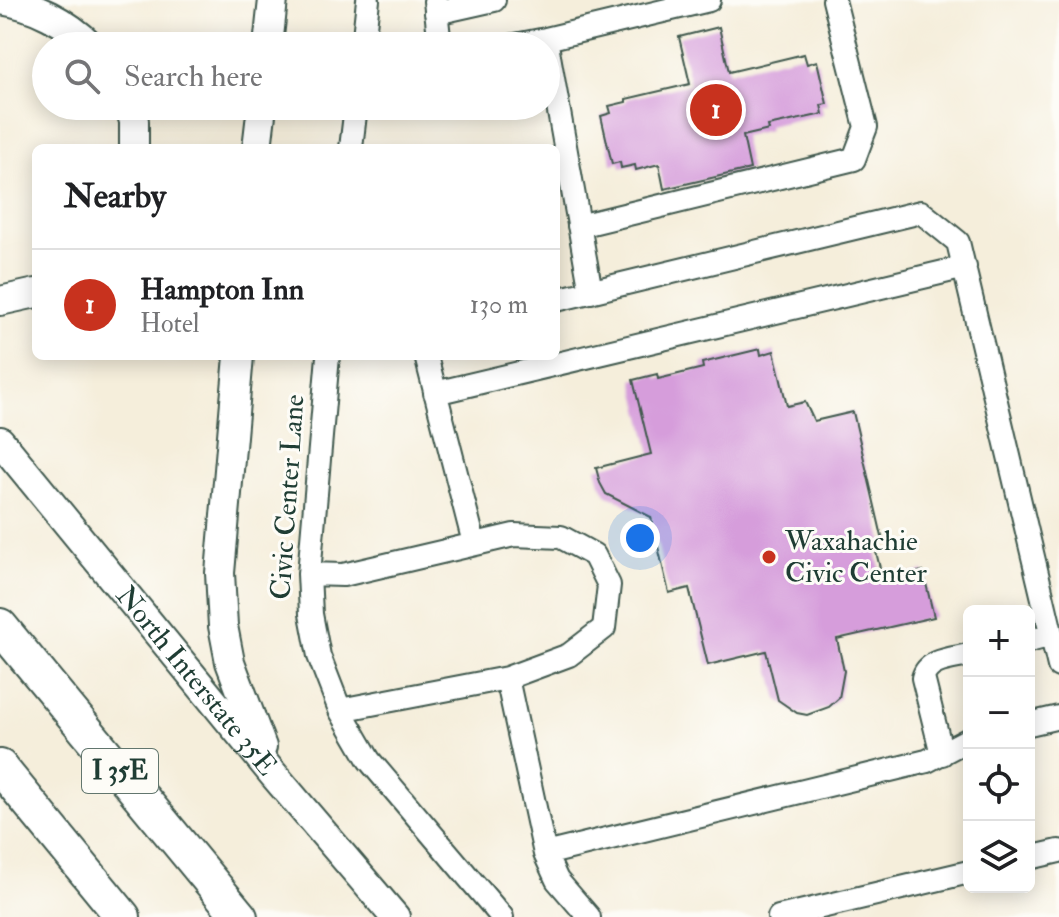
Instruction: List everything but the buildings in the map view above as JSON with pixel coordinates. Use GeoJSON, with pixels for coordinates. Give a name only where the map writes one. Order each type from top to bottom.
{"type":"FeatureCollection","features":[{"type":"Feature","properties":{"kind":"highway","name":"I 35E"},"geometry":{"type":"LineString","coordinates":[[0,626],[240,917]]}},
{"type":"Feature","properties":{"kind":"highway"},"geometry":{"type":"LineString","coordinates":[[0,767],[123,917]]}},
{"type":"Feature","properties":{"kind":"main road"},"geometry":{"type":"LineString","coordinates":[[0,0],[27,6],[74,32]]}},
{"type":"Feature","properties":{"kind":"main road"},"geometry":{"type":"LineString","coordinates":[[270,32],[273,0]]}},
{"type":"Feature","properties":{"kind":"main road"},"geometry":{"type":"LineString","coordinates":[[134,120],[134,144]]}},
{"type":"Feature","properties":{"kind":"main road"},"geometry":{"type":"LineString","coordinates":[[257,144],[260,120]]}},
{"type":"Feature","properties":{"kind":"main road"},"geometry":{"type":"LineString","coordinates":[[0,301],[32,294]]}},
{"type":"Feature","properties":{"kind":"main road"},"geometry":{"type":"LineString","coordinates":[[239,360],[220,573],[223,626],[240,696],[273,774]]}},
{"type":"Feature","properties":{"kind":"main road","name":"North Interstate 35E"},"geometry":{"type":"LineString","coordinates":[[0,441],[273,774],[395,917]]}},
{"type":"Feature","properties":{"kind":"street"},"geometry":{"type":"LineString","coordinates":[[365,32],[368,0]]}},
{"type":"Feature","properties":{"kind":"street"},"geometry":{"type":"LineString","coordinates":[[438,32],[435,7],[494,0]]}},
{"type":"Feature","properties":{"kind":"street"},"geometry":{"type":"LineString","coordinates":[[560,35],[672,4],[709,0]]}},
{"type":"Feature","properties":{"kind":"street"},"geometry":{"type":"LineString","coordinates":[[579,226],[854,159],[866,127],[834,0]]}},
{"type":"Feature","properties":{"kind":"street"},"geometry":{"type":"LineString","coordinates":[[560,118],[591,292]]}},
{"type":"Feature","properties":{"kind":"street"},"geometry":{"type":"LineString","coordinates":[[351,144],[354,120]]}},
{"type":"Feature","properties":{"kind":"street"},"geometry":{"type":"LineString","coordinates":[[560,299],[921,212],[958,242],[1059,666]]}},
{"type":"Feature","properties":{"kind":"street"},"geometry":{"type":"LineString","coordinates":[[435,393],[965,267]]}},
{"type":"Feature","properties":{"kind":"street","name":"Civic Center Lane"},"geometry":{"type":"LineString","coordinates":[[328,360],[309,574],[311,614],[319,656],[340,710],[369,760],[502,917]]}},
{"type":"Feature","properties":{"kind":"street"},"geometry":{"type":"LineString","coordinates":[[427,360],[474,543]]}},
{"type":"Feature","properties":{"kind":"street"},"geometry":{"type":"LineString","coordinates":[[309,574],[343,575],[514,535],[561,537],[594,555],[609,585],[604,628],[569,655],[507,678],[340,710]]}},
{"type":"Feature","properties":{"kind":"street"},"geometry":{"type":"LineString","coordinates":[[1035,639],[1052,635]]}},
{"type":"Feature","properties":{"kind":"street"},"geometry":{"type":"LineString","coordinates":[[942,754],[923,678],[925,669],[932,663],[963,656]]}},
{"type":"Feature","properties":{"kind":"street"},"geometry":{"type":"LineString","coordinates":[[507,678],[545,854],[557,880],[589,917]]}},
{"type":"Feature","properties":{"kind":"street"},"geometry":{"type":"LineString","coordinates":[[1035,723],[1059,717]]}},
{"type":"Feature","properties":{"kind":"street"},"geometry":{"type":"LineString","coordinates":[[545,854],[927,761],[963,742]]}},
{"type":"Feature","properties":{"kind":"street"},"geometry":{"type":"LineString","coordinates":[[1035,857],[1059,851]]}},
{"type":"Feature","properties":{"kind":"street"},"geometry":{"type":"LineString","coordinates":[[779,917],[963,873]]}},
{"type":"Feature","properties":{"kind":"place","name":"Hampton Inn"},"geometry":{"type":"Point","coordinates":[716,110]}},
{"type":"Feature","properties":{"kind":"place","name":"Waxahachie Civic Center"},"geometry":{"type":"Point","coordinates":[769,557]}}]}
